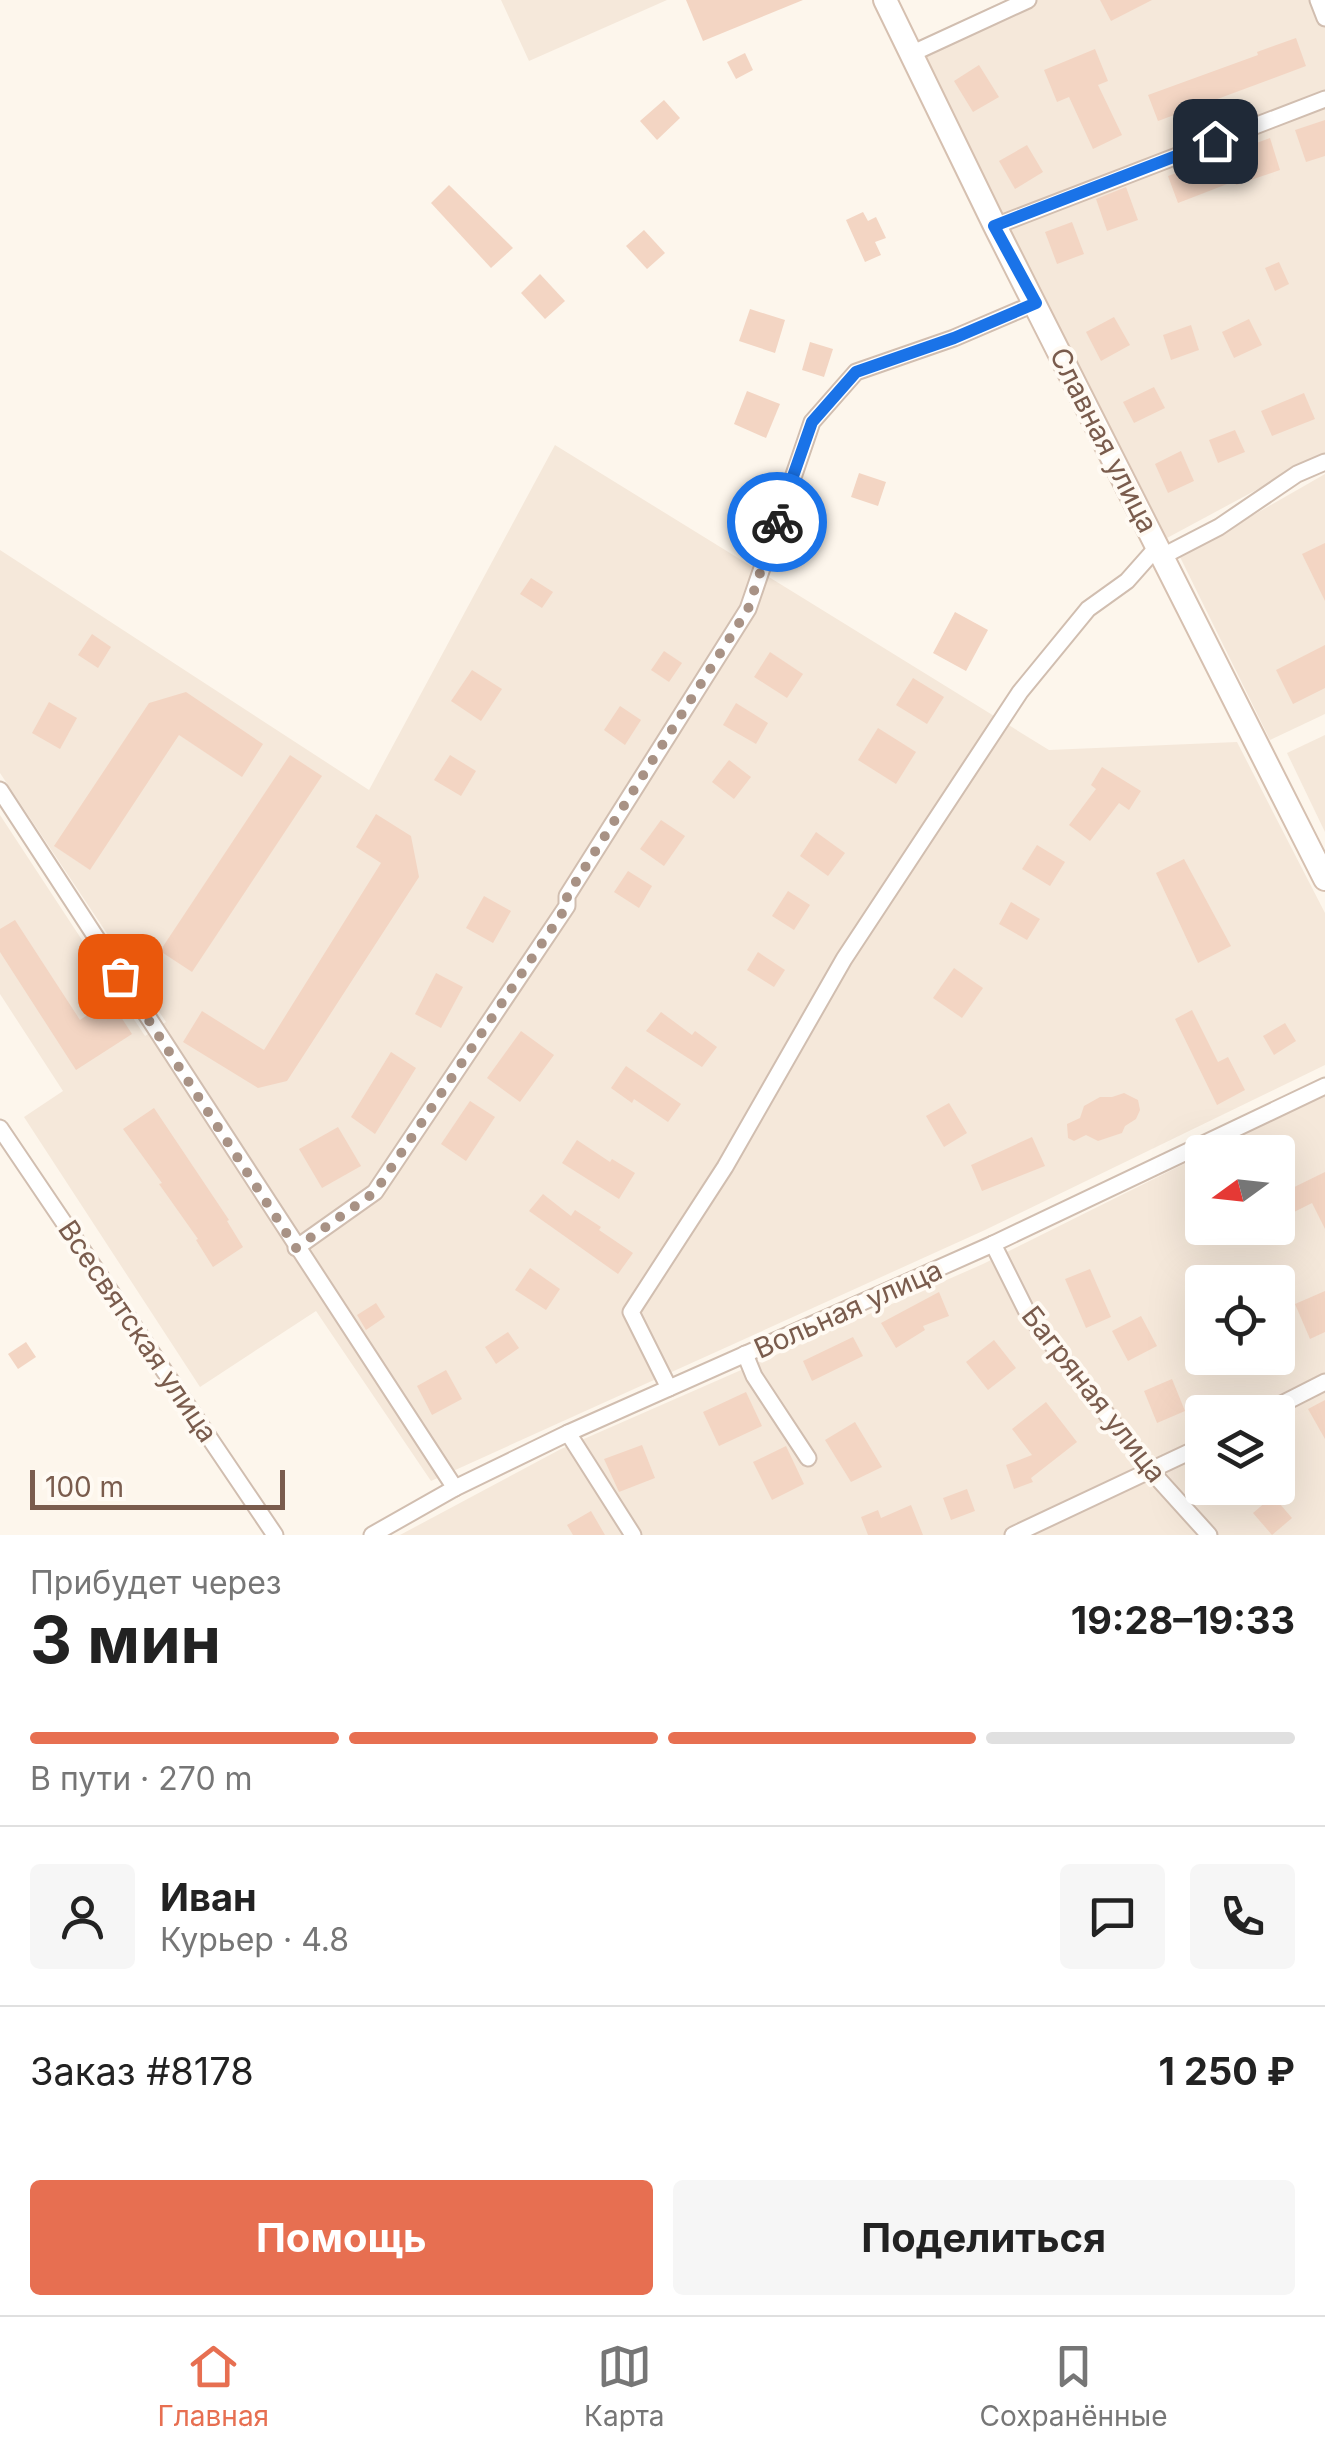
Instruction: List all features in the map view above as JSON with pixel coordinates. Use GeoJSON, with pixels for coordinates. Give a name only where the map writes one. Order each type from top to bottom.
{"type":"FeatureCollection","features":[{"type":"Feature","properties":{"kind":"street","name":"Славная улица"},"geometry":{"type":"LineString","coordinates":[[885,0],[994,226],[1325,878]]}},
{"type":"Feature","properties":{"kind":"street"},"geometry":{"type":"LineString","coordinates":[[913,53],[1028,0]]}},
{"type":"Feature","properties":{"kind":"street"},"geometry":{"type":"LineString","coordinates":[[1318,0],[1325,18]]}},
{"type":"Feature","properties":{"kind":"street"},"geometry":{"type":"LineString","coordinates":[[994,226],[1325,99]]}},
{"type":"Feature","properties":{"kind":"street"},"geometry":{"type":"LineString","coordinates":[[296,1248],[375,1192],[567,906],[567,896],[748,609],[812,422],[856,372],[954,338],[1036,303]]}},
{"type":"Feature","properties":{"kind":"street"},"geometry":{"type":"LineString","coordinates":[[669,1388],[631,1312],[726,1167],[844,959],[1020,692],[1088,609],[1160,551],[1219,527],[1297,474],[1325,462]]}},
{"type":"Feature","properties":{"kind":"street"},"geometry":{"type":"LineString","coordinates":[[0,790],[455,1488]]}},
{"type":"Feature","properties":{"kind":"street","name":"Вольная улица"},"geometry":{"type":"LineString","coordinates":[[372,1535],[455,1488],[568,1434],[993,1244],[1325,1086]]}},
{"type":"Feature","properties":{"kind":"street","name":"Всесвятская улица"},"geometry":{"type":"LineString","coordinates":[[0,1128],[7,1153],[275,1535]]}},
{"type":"Feature","properties":{"kind":"street","name":"Багряная улица"},"geometry":{"type":"LineString","coordinates":[[993,1244],[1028,1314],[1152,1472],[1209,1535]]}},
{"type":"Feature","properties":{"kind":"street"},"geometry":{"type":"LineString","coordinates":[[745,1354],[754,1376],[808,1458]]}},
{"type":"Feature","properties":{"kind":"street"},"geometry":{"type":"LineString","coordinates":[[1295,1397],[1325,1382]]}},
{"type":"Feature","properties":{"kind":"street"},"geometry":{"type":"LineString","coordinates":[[568,1434],[632,1535]]}},
{"type":"Feature","properties":{"kind":"street"},"geometry":{"type":"LineString","coordinates":[[1013,1535],[1185,1455]]}},
{"type":"Feature","properties":{"kind":"shaded area"},"geometry":{"type":"Polygon","coordinates":[[[501,0],[667,0],[529,61],[501,0]]]}},
{"type":"Feature","properties":{"kind":"shaded area"},"geometry":{"type":"Polygon","coordinates":[[[1006,0],[1325,0],[1325,453],[1167,538],[915,42],[1006,0]]]}},
{"type":"Feature","properties":{"kind":"shaded area"},"geometry":{"type":"Polygon","coordinates":[[[555,445],[1049,750],[1237,742],[1325,913],[1325,1065],[985,1230],[431,1481],[316,1311],[200,1387],[24,1117],[63,1091],[0,994],[0,815],[145,1036],[166,1022],[0,773],[0,550],[369,790],[555,445]]]}},
{"type":"Feature","properties":{"kind":"shaded area"},"geometry":{"type":"Polygon","coordinates":[[[1325,474],[1325,714],[1270,740],[1180,557],[1325,474]]]}},
{"type":"Feature","properties":{"kind":"shaded area"},"geometry":{"type":"Polygon","coordinates":[[[1325,735],[1325,832],[1287,753],[1325,735]]]}},
{"type":"Feature","properties":{"kind":"shaded area"},"geometry":{"type":"Polygon","coordinates":[[[1325,1095],[1325,1535],[400,1535],[561,1449],[983,1264],[1185,1163],[1185,1245],[1295,1245],[1295,1135],[1243,1135],[1325,1095]]]}},
{"type":"Feature","properties":{"kind":"building"},"geometry":{"type":"Polygon","coordinates":[[[686,0],[803,0],[703,41],[686,0]]]}},
{"type":"Feature","properties":{"kind":"building"},"geometry":{"type":"Polygon","coordinates":[[[1100,0],[1152,0],[1111,21],[1100,0]]]}},
{"type":"Feature","properties":{"kind":"building"},"geometry":{"type":"Polygon","coordinates":[[[1296,38],[1306,66],[1158,121],[1148,95],[1296,38]]]}},
{"type":"Feature","properties":{"kind":"building"},"geometry":{"type":"Polygon","coordinates":[[[1095,49],[1108,81],[1098,85],[1122,135],[1093,149],[1069,97],[1057,102],[1044,70],[1095,49]]]}},
{"type":"Feature","properties":{"kind":"building"},"geometry":{"type":"Polygon","coordinates":[[[745,53],[753,70],[736,79],[727,62],[745,53]]]}},
{"type":"Feature","properties":{"kind":"building"},"geometry":{"type":"Polygon","coordinates":[[[979,65],[999,97],[973,112],[954,81],[979,65]]]}},
{"type":"Feature","properties":{"kind":"building"},"geometry":{"type":"Polygon","coordinates":[[[664,100],[680,118],[657,140],[640,121],[664,100]]]}},
{"type":"Feature","properties":{"kind":"building"},"geometry":{"type":"Polygon","coordinates":[[[1325,120],[1325,156],[1306,162],[1295,130],[1325,120]]]}},
{"type":"Feature","properties":{"kind":"building"},"geometry":{"type":"Polygon","coordinates":[[[1270,138],[1280,170],[1236,185],[1235,181],[1178,203],[1168,176],[1270,138]]]}},
{"type":"Feature","properties":{"kind":"building"},"geometry":{"type":"Polygon","coordinates":[[[1027,145],[1043,172],[1015,189],[999,161],[1027,145]]]}},
{"type":"Feature","properties":{"kind":"building"},"geometry":{"type":"Polygon","coordinates":[[[449,185],[513,248],[491,268],[431,203],[449,185]]]}},
{"type":"Feature","properties":{"kind":"building"},"geometry":{"type":"Polygon","coordinates":[[[1126,187],[1138,220],[1107,231],[1096,199],[1126,187]]]}},
{"type":"Feature","properties":{"kind":"building"},"geometry":{"type":"Polygon","coordinates":[[[863,212],[868,221],[876,217],[886,238],[875,242],[881,255],[865,262],[846,220],[863,212]]]}},
{"type":"Feature","properties":{"kind":"building"},"geometry":{"type":"Polygon","coordinates":[[[1072,222],[1084,254],[1057,264],[1045,232],[1072,222]]]}},
{"type":"Feature","properties":{"kind":"building"},"geometry":{"type":"Polygon","coordinates":[[[644,230],[665,253],[647,269],[626,246],[644,230]]]}},
{"type":"Feature","properties":{"kind":"building"},"geometry":{"type":"Polygon","coordinates":[[[1279,262],[1289,284],[1275,291],[1265,268],[1279,262]]]}},
{"type":"Feature","properties":{"kind":"building"},"geometry":{"type":"Polygon","coordinates":[[[540,274],[565,301],[545,319],[521,293],[540,274]]]}},
{"type":"Feature","properties":{"kind":"building"},"geometry":{"type":"Polygon","coordinates":[[[750,309],[785,320],[775,353],[739,341],[750,309]]]}},
{"type":"Feature","properties":{"kind":"building"},"geometry":{"type":"Polygon","coordinates":[[[1114,317],[1130,345],[1101,361],[1086,332],[1114,317]]]}},
{"type":"Feature","properties":{"kind":"building"},"geometry":{"type":"Polygon","coordinates":[[[1249,319],[1262,345],[1234,358],[1222,332],[1249,319]]]}},
{"type":"Feature","properties":{"kind":"building"},"geometry":{"type":"Polygon","coordinates":[[[1191,325],[1199,350],[1171,360],[1163,335],[1191,325]]]}},
{"type":"Feature","properties":{"kind":"building"},"geometry":{"type":"Polygon","coordinates":[[[810,342],[833,349],[824,377],[802,370],[810,342]]]}},
{"type":"Feature","properties":{"kind":"building"},"geometry":{"type":"Polygon","coordinates":[[[1154,387],[1165,408],[1134,423],[1123,402],[1154,387]]]}},
{"type":"Feature","properties":{"kind":"building"},"geometry":{"type":"Polygon","coordinates":[[[747,391],[780,404],[766,438],[734,424],[747,391]]]}},
{"type":"Feature","properties":{"kind":"building"},"geometry":{"type":"Polygon","coordinates":[[[1304,393],[1315,419],[1272,436],[1261,411],[1304,393]]]}},
{"type":"Feature","properties":{"kind":"building"},"geometry":{"type":"Polygon","coordinates":[[[1235,430],[1245,452],[1218,463],[1209,440],[1235,430]]]}},
{"type":"Feature","properties":{"kind":"building"},"geometry":{"type":"Polygon","coordinates":[[[1181,451],[1194,481],[1168,493],[1155,464],[1181,451]]]}},
{"type":"Feature","properties":{"kind":"building"},"geometry":{"type":"Polygon","coordinates":[[[859,473],[886,482],[878,506],[851,497],[859,473]]]}},
{"type":"Feature","properties":{"kind":"building"},"geometry":{"type":"Polygon","coordinates":[[[1325,543],[1325,601],[1302,554],[1325,543]]]}},
{"type":"Feature","properties":{"kind":"building"},"geometry":{"type":"Polygon","coordinates":[[[531,578],[553,592],[542,608],[520,594],[531,578]]]}},
{"type":"Feature","properties":{"kind":"building"},"geometry":{"type":"Polygon","coordinates":[[[955,612],[988,630],[966,671],[933,653],[955,612]]]}},
{"type":"Feature","properties":{"kind":"building"},"geometry":{"type":"Polygon","coordinates":[[[92,634],[111,647],[98,668],[78,655],[92,634]]]}},
{"type":"Feature","properties":{"kind":"building"},"geometry":{"type":"Polygon","coordinates":[[[1325,645],[1325,688],[1293,704],[1276,670],[1325,645]]]}},
{"type":"Feature","properties":{"kind":"building"},"geometry":{"type":"Polygon","coordinates":[[[664,651],[682,663],[669,682],[651,670],[664,651]]]}},
{"type":"Feature","properties":{"kind":"building"},"geometry":{"type":"Polygon","coordinates":[[[770,652],[803,674],[787,698],[754,677],[770,652]]]}},
{"type":"Feature","properties":{"kind":"building"},"geometry":{"type":"Polygon","coordinates":[[[472,670],[502,689],[481,721],[451,701],[472,670]]]}},
{"type":"Feature","properties":{"kind":"building"},"geometry":{"type":"Polygon","coordinates":[[[913,678],[944,697],[927,724],[896,705],[913,678]]]}},
{"type":"Feature","properties":{"kind":"building"},"geometry":{"type":"Polygon","coordinates":[[[186,692],[263,744],[242,777],[179,735],[90,870],[54,846],[149,703],[186,692]]]}},
{"type":"Feature","properties":{"kind":"building"},"geometry":{"type":"Polygon","coordinates":[[[49,702],[77,718],[60,749],[32,733],[49,702]]]}},
{"type":"Feature","properties":{"kind":"building"},"geometry":{"type":"Polygon","coordinates":[[[736,703],[768,723],[756,744],[723,725],[736,703]]]}},
{"type":"Feature","properties":{"kind":"building"},"geometry":{"type":"Polygon","coordinates":[[[620,706],[641,720],[625,745],[604,730],[620,706]]]}},
{"type":"Feature","properties":{"kind":"building"},"geometry":{"type":"Polygon","coordinates":[[[878,728],[916,752],[896,784],[858,760],[878,728]]]}},
{"type":"Feature","properties":{"kind":"building"},"geometry":{"type":"Polygon","coordinates":[[[290,755],[322,776],[192,972],[160,951],[290,755]]]}},
{"type":"Feature","properties":{"kind":"building"},"geometry":{"type":"Polygon","coordinates":[[[450,755],[476,771],[461,796],[434,780],[450,755]]]}},
{"type":"Feature","properties":{"kind":"building"},"geometry":{"type":"Polygon","coordinates":[[[729,760],[751,777],[734,799],[712,782],[729,760]]]}},
{"type":"Feature","properties":{"kind":"building"},"geometry":{"type":"Polygon","coordinates":[[[1102,767],[1141,791],[1129,810],[1119,803],[1090,841],[1069,825],[1096,789],[1091,785],[1102,767]]]}},
{"type":"Feature","properties":{"kind":"building"},"geometry":{"type":"Polygon","coordinates":[[[376,814],[411,836],[419,877],[287,1081],[258,1088],[183,1042],[202,1011],[264,1050],[381,863],[356,847],[376,814]]]}},
{"type":"Feature","properties":{"kind":"building"},"geometry":{"type":"Polygon","coordinates":[[[661,820],[685,836],[664,866],[640,849],[661,820]]]}},
{"type":"Feature","properties":{"kind":"building"},"geometry":{"type":"Polygon","coordinates":[[[816,832],[845,853],[828,876],[800,856],[816,832]]]}},
{"type":"Feature","properties":{"kind":"building"},"geometry":{"type":"Polygon","coordinates":[[[1037,845],[1065,862],[1050,886],[1022,869],[1037,845]]]}},
{"type":"Feature","properties":{"kind":"building"},"geometry":{"type":"Polygon","coordinates":[[[1184,859],[1231,946],[1198,963],[1156,873],[1184,859]]]}},
{"type":"Feature","properties":{"kind":"building"},"geometry":{"type":"Polygon","coordinates":[[[628,871],[652,886],[639,908],[614,892],[628,871]]]}},
{"type":"Feature","properties":{"kind":"building"},"geometry":{"type":"Polygon","coordinates":[[[788,891],[810,905],[794,930],[772,916],[788,891]]]}},
{"type":"Feature","properties":{"kind":"building"},"geometry":{"type":"Polygon","coordinates":[[[484,896],[511,911],[493,943],[466,928],[484,896]]]}},
{"type":"Feature","properties":{"kind":"building"},"geometry":{"type":"Polygon","coordinates":[[[1011,902],[1040,919],[1027,940],[999,924],[1011,902]]]}},
{"type":"Feature","properties":{"kind":"building"},"geometry":{"type":"Polygon","coordinates":[[[15,920],[80,1020],[110,1000],[132,1034],[76,1070],[0,952],[0,929],[15,920]]]}},
{"type":"Feature","properties":{"kind":"building"},"geometry":{"type":"Polygon","coordinates":[[[758,952],[785,970],[774,987],[747,970],[758,952]]]}},
{"type":"Feature","properties":{"kind":"building"},"geometry":{"type":"Polygon","coordinates":[[[954,968],[983,988],[962,1018],[933,998],[954,968]]]}},
{"type":"Feature","properties":{"kind":"building"},"geometry":{"type":"Polygon","coordinates":[[[436,973],[463,987],[441,1028],[415,1014],[436,973]]]}},
{"type":"Feature","properties":{"kind":"building"},"geometry":{"type":"Polygon","coordinates":[[[1192,1010],[1218,1062],[1228,1057],[1245,1090],[1217,1105],[1175,1019],[1192,1010]]]}},
{"type":"Feature","properties":{"kind":"building"},"geometry":{"type":"Polygon","coordinates":[[[661,1012],[692,1035],[695,1031],[717,1047],[702,1067],[646,1031],[661,1012]]]}},
{"type":"Feature","properties":{"kind":"building"},"geometry":{"type":"Polygon","coordinates":[[[1285,1023],[1296,1041],[1274,1055],[1263,1036],[1285,1023]]]}},
{"type":"Feature","properties":{"kind":"building"},"geometry":{"type":"Polygon","coordinates":[[[521,1031],[554,1055],[520,1102],[487,1078],[521,1031]]]}},
{"type":"Feature","properties":{"kind":"building"},"geometry":{"type":"Polygon","coordinates":[[[391,1052],[416,1068],[375,1134],[351,1117],[391,1052]]]}},
{"type":"Feature","properties":{"kind":"building"},"geometry":{"type":"Polygon","coordinates":[[[626,1066],[681,1104],[668,1122],[611,1088],[626,1066]]]}},
{"type":"Feature","properties":{"kind":"building"},"geometry":{"type":"Polygon","coordinates":[[[1124,1093],[1138,1100],[1140,1110],[1122,1133],[1098,1141],[1086,1135],[1074,1141],[1068,1138],[1067,1124],[1080,1118],[1084,1106],[1100,1097],[1124,1093]]]}},
{"type":"Feature","properties":{"kind":"building"},"geometry":{"type":"Polygon","coordinates":[[[470,1101],[495,1117],[466,1161],[441,1144],[470,1101]]]}},
{"type":"Feature","properties":{"kind":"building"},"geometry":{"type":"Polygon","coordinates":[[[949,1103],[967,1133],[944,1147],[926,1116],[949,1103]]]}},
{"type":"Feature","properties":{"kind":"building"},"geometry":{"type":"Polygon","coordinates":[[[154,1108],[243,1247],[213,1267],[159,1184],[162,1183],[123,1129],[154,1108]]]}},
{"type":"Feature","properties":{"kind":"building"},"geometry":{"type":"Polygon","coordinates":[[[338,1127],[361,1166],[322,1188],[299,1149],[338,1127]]]}},
{"type":"Feature","properties":{"kind":"building"},"geometry":{"type":"Polygon","coordinates":[[[1032,1137],[1045,1166],[982,1191],[971,1165],[1032,1137]]]}},
{"type":"Feature","properties":{"kind":"building"},"geometry":{"type":"Polygon","coordinates":[[[577,1140],[635,1173],[619,1199],[562,1163],[577,1140]]]}},
{"type":"Feature","properties":{"kind":"building"},"geometry":{"type":"Polygon","coordinates":[[[1325,1172],[1325,1229],[1312,1203],[1295,1212],[1295,1187],[1325,1172]]]}},
{"type":"Feature","properties":{"kind":"building"},"geometry":{"type":"Polygon","coordinates":[[[543,1194],[571,1216],[575,1210],[601,1227],[599,1230],[633,1253],[618,1274],[529,1211],[543,1194]]]}},
{"type":"Feature","properties":{"kind":"building"},"geometry":{"type":"Polygon","coordinates":[[[530,1268],[560,1289],[546,1310],[515,1290],[530,1268]]]}},
{"type":"Feature","properties":{"kind":"building"},"geometry":{"type":"Polygon","coordinates":[[[1090,1269],[1111,1317],[1086,1328],[1065,1279],[1090,1269]]]}},
{"type":"Feature","properties":{"kind":"building"},"geometry":{"type":"Polygon","coordinates":[[[1325,1291],[1325,1332],[1310,1339],[1295,1304],[1325,1291]]]}},
{"type":"Feature","properties":{"kind":"building"},"geometry":{"type":"Polygon","coordinates":[[[939,1292],[949,1316],[923,1326],[925,1330],[896,1348],[881,1323],[939,1292]]]}},
{"type":"Feature","properties":{"kind":"building"},"geometry":{"type":"Polygon","coordinates":[[[376,1303],[385,1317],[366,1330],[357,1315],[376,1303]]]}},
{"type":"Feature","properties":{"kind":"building"},"geometry":{"type":"Polygon","coordinates":[[[1141,1316],[1157,1346],[1128,1361],[1112,1331],[1141,1316]]]}},
{"type":"Feature","properties":{"kind":"building"},"geometry":{"type":"Polygon","coordinates":[[[508,1332],[519,1348],[496,1364],[485,1347],[508,1332]]]}},
{"type":"Feature","properties":{"kind":"building"},"geometry":{"type":"Polygon","coordinates":[[[853,1337],[863,1356],[812,1381],[803,1361],[853,1337]]]}},
{"type":"Feature","properties":{"kind":"building"},"geometry":{"type":"Polygon","coordinates":[[[994,1340],[1016,1368],[988,1390],[966,1362],[994,1340]]]}},
{"type":"Feature","properties":{"kind":"building"},"geometry":{"type":"Polygon","coordinates":[[[26,1342],[36,1357],[18,1369],[8,1354],[26,1342]]]}},
{"type":"Feature","properties":{"kind":"building"},"geometry":{"type":"Polygon","coordinates":[[[446,1370],[462,1399],[432,1415],[417,1386],[446,1370]]]}},
{"type":"Feature","properties":{"kind":"building"},"geometry":{"type":"Polygon","coordinates":[[[1172,1379],[1185,1411],[1157,1423],[1144,1391],[1172,1379]]]}},
{"type":"Feature","properties":{"kind":"building"},"geometry":{"type":"Polygon","coordinates":[[[746,1392],[762,1426],[719,1446],[703,1412],[746,1392]]]}},
{"type":"Feature","properties":{"kind":"building"},"geometry":{"type":"Polygon","coordinates":[[[1325,1400],[1325,1439],[1308,1409],[1325,1400]]]}},
{"type":"Feature","properties":{"kind":"building"},"geometry":{"type":"Polygon","coordinates":[[[1046,1402],[1077,1442],[1031,1478],[1033,1482],[1014,1489],[1006,1465],[1032,1455],[1012,1429],[1046,1402]]]}},
{"type":"Feature","properties":{"kind":"building"},"geometry":{"type":"Polygon","coordinates":[[[855,1422],[882,1467],[851,1482],[825,1440],[855,1422]]]}},
{"type":"Feature","properties":{"kind":"building"},"geometry":{"type":"Polygon","coordinates":[[[642,1445],[655,1478],[619,1492],[604,1459],[642,1445]]]}},
{"type":"Feature","properties":{"kind":"building"},"geometry":{"type":"Polygon","coordinates":[[[786,1446],[804,1484],[772,1500],[753,1462],[786,1446]]]}},
{"type":"Feature","properties":{"kind":"building"},"geometry":{"type":"Polygon","coordinates":[[[967,1489],[975,1511],[951,1520],[943,1498],[967,1489]]]}},
{"type":"Feature","properties":{"kind":"building"},"geometry":{"type":"Polygon","coordinates":[[[911,1505],[923,1535],[868,1535],[861,1517],[878,1510],[881,1518],[911,1505]]]}},
{"type":"Feature","properties":{"kind":"building"},"geometry":{"type":"Polygon","coordinates":[[[1262,1505],[1281,1505],[1292,1518],[1272,1535],[1253,1513],[1262,1505]]]}},
{"type":"Feature","properties":{"kind":"building"},"geometry":{"type":"Polygon","coordinates":[[[591,1511],[605,1535],[573,1535],[567,1525],[591,1511]]]}},
{"type":"Feature","properties":{"kind":"way so far"},"geometry":{"type":"LineString","coordinates":[[120,976],[296,1248],[375,1192],[567,906],[567,896],[748,609],[777,522]]}},
{"type":"Feature","properties":{"kind":"route"},"geometry":{"type":"LineString","coordinates":[[777,522],[812,422],[856,372],[954,338],[1036,303],[994,226],[1215,141]]}}]}
